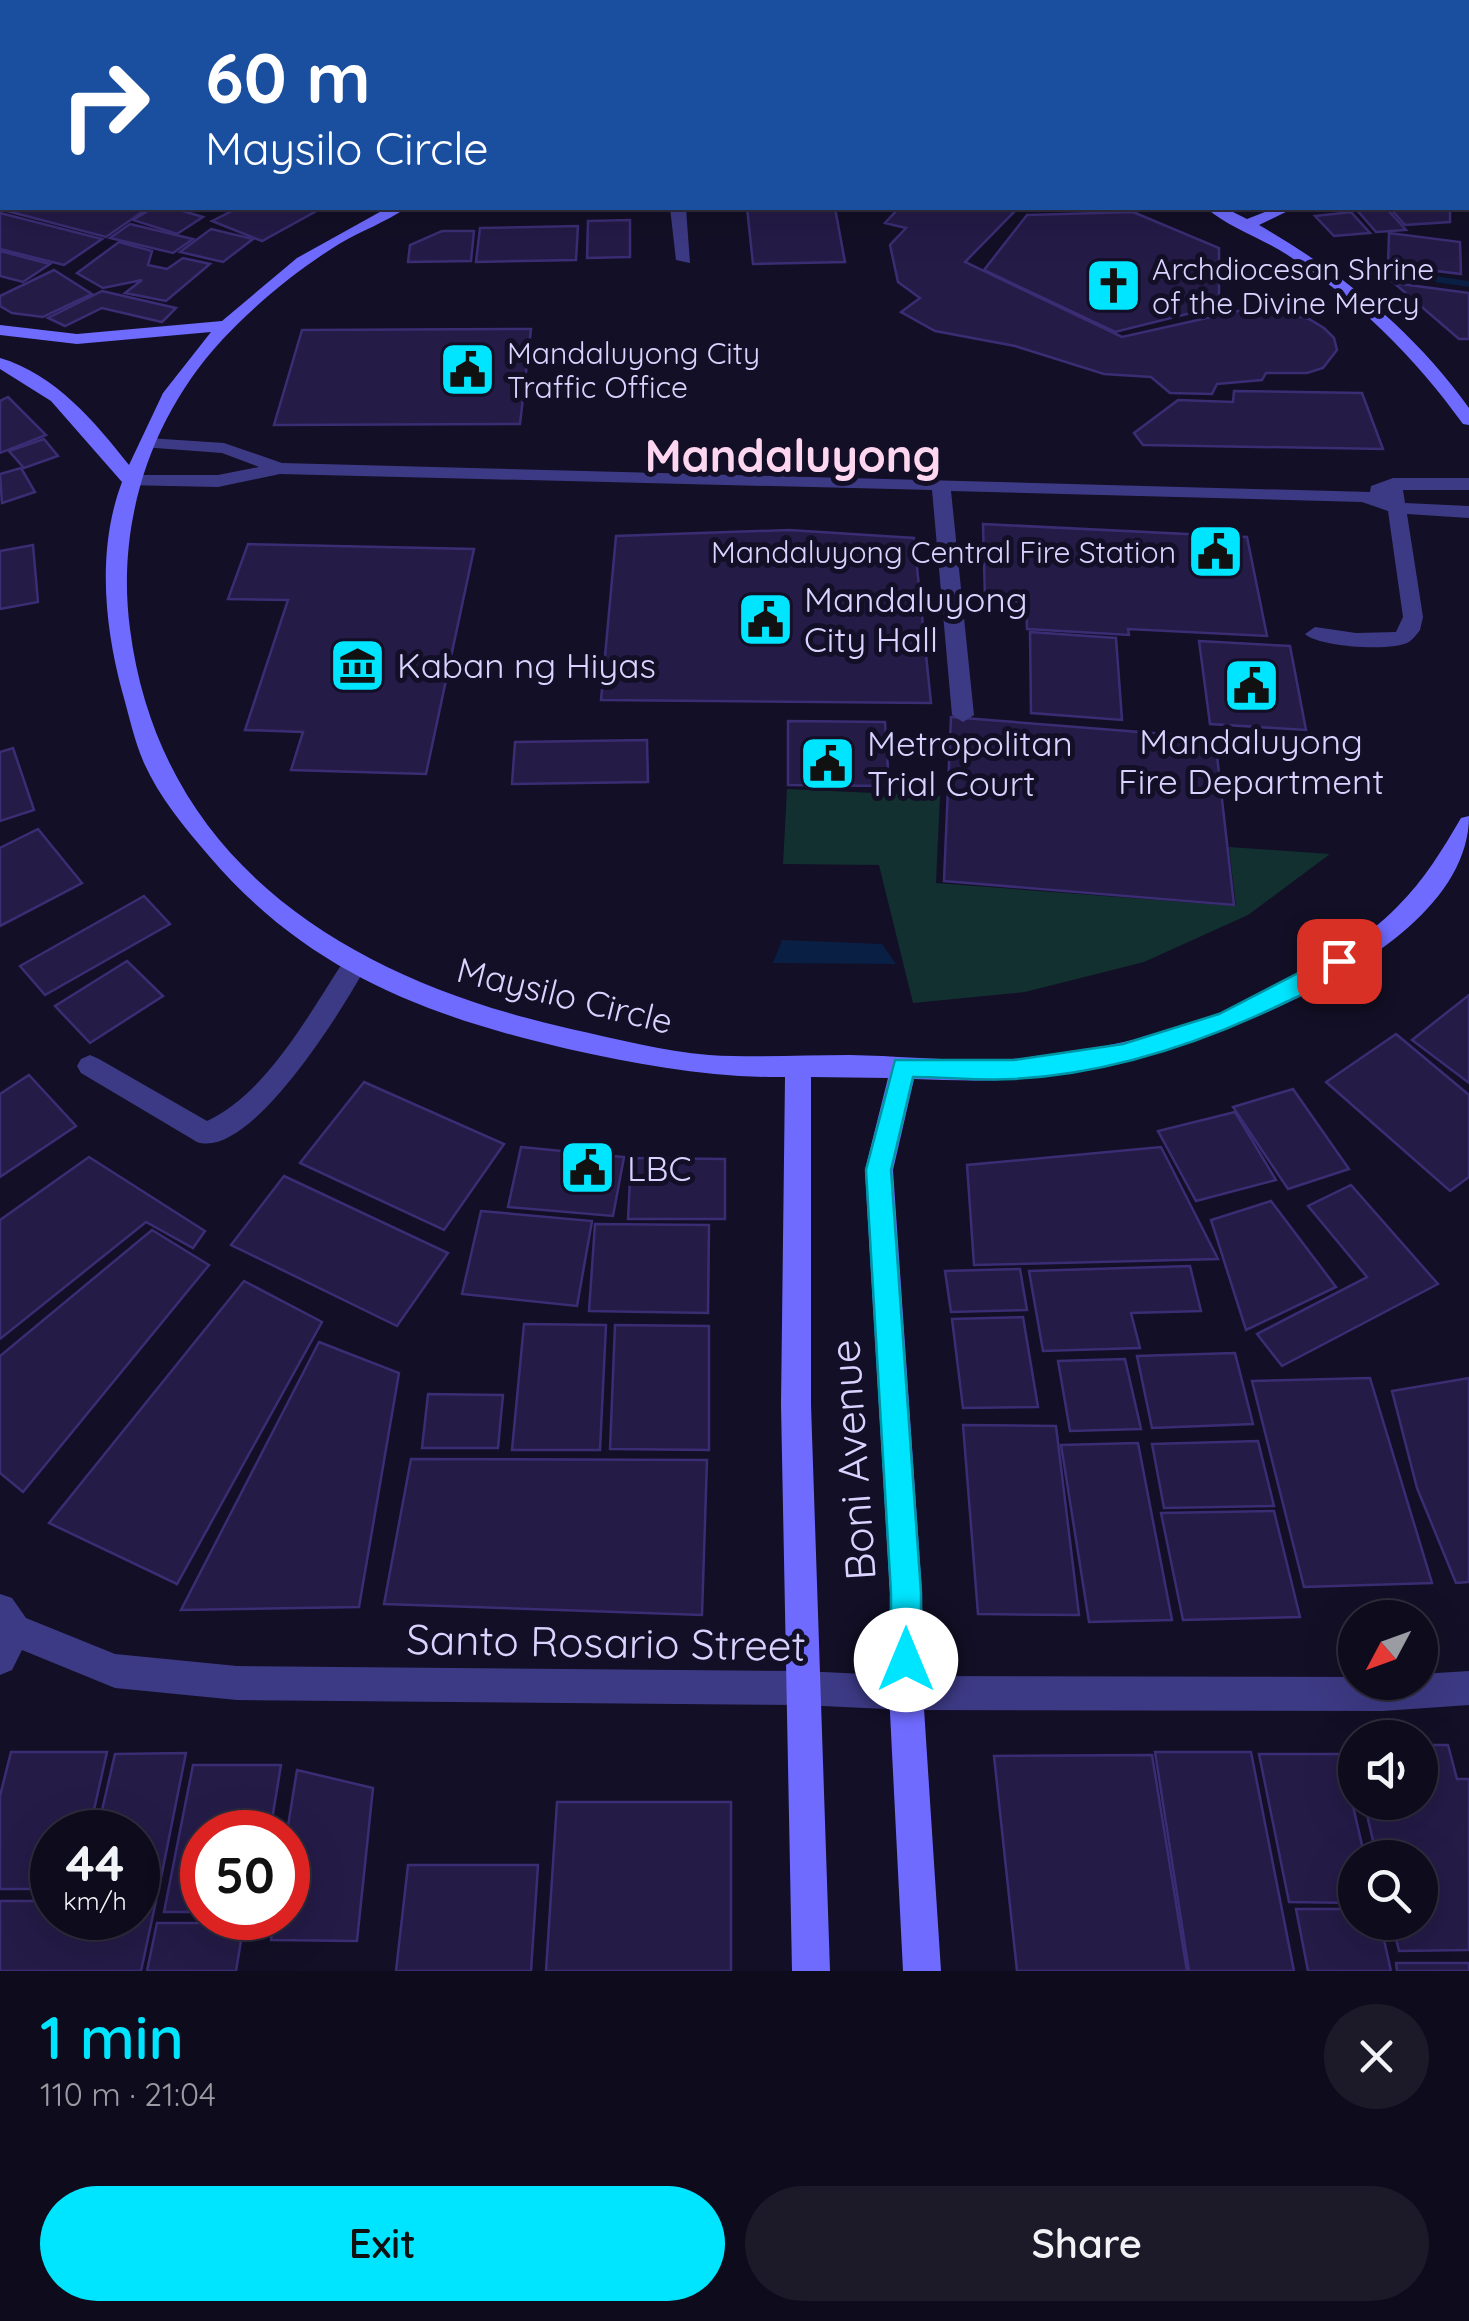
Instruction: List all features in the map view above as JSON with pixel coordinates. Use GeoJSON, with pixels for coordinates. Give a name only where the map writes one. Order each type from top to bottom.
{"type":"FeatureCollection","features":[{"type":"Feature","properties":{"kind":"main road","name":"Maysilo Circle"},"geometry":{"type":"LineString","coordinates":[[394,210],[316,252],[286,273],[227,326],[172,392],[131,480],[118,537],[119,649],[157,768],[198,827],[258,892],[310,938],[383,978],[485,1016],[587,1043],[705,1065],[1032,1067],[1123,1054],[1226,1021],[1309,981],[1398,920],[1442,871],[1469,824]]}},
{"type":"Feature","properties":{"kind":"main road"},"geometry":{"type":"LineString","coordinates":[[1218,210],[1249,224],[1351,290],[1406,340],[1469,420]]}},
{"type":"Feature","properties":{"kind":"main road"},"geometry":{"type":"LineString","coordinates":[[1249,224],[1282,210]]}},
{"type":"Feature","properties":{"kind":"main road"},"geometry":{"type":"LineString","coordinates":[[0,330],[77,339],[227,326]]}},
{"type":"Feature","properties":{"kind":"main road"},"geometry":{"type":"LineString","coordinates":[[0,363],[52,392],[95,434],[131,480]]}},
{"type":"Feature","properties":{"kind":"main road","name":"Boni Avenue"},"geometry":{"type":"LineString","coordinates":[[798,1066],[802,1688],[811,1971]]}},
{"type":"Feature","properties":{"kind":"main road","name":"Boni Avenue"},"geometry":{"type":"LineString","coordinates":[[904,1067],[878,1170],[906,1593],[906,1693],[922,1971]]}},
{"type":"Feature","properties":{"kind":"street"},"geometry":{"type":"LineString","coordinates":[[678,210],[684,260]]}},
{"type":"Feature","properties":{"kind":"street"},"geometry":{"type":"LineString","coordinates":[[148,443],[224,448],[280,468]]}},
{"type":"Feature","properties":{"kind":"street"},"geometry":{"type":"LineString","coordinates":[[131,480],[218,481],[280,468],[1364,496],[1396,508],[1469,512]]}},
{"type":"Feature","properties":{"kind":"street"},"geometry":{"type":"LineString","coordinates":[[941,484],[963,715]]}},
{"type":"Feature","properties":{"kind":"street"},"geometry":{"type":"LineString","coordinates":[[1364,496],[1392,484],[1469,484]]}},
{"type":"Feature","properties":{"kind":"street"},"geometry":{"type":"LineString","coordinates":[[1315,634],[1356,640],[1401,638],[1410,630],[1413,617],[1392,484]]}},
{"type":"Feature","properties":{"kind":"street"},"geometry":{"type":"LineString","coordinates":[[90,1066],[206,1134],[223,1130],[254,1105],[356,963]]}},
{"type":"Feature","properties":{"kind":"street","name":"Santo Rosario Street"},"geometry":{"type":"LineString","coordinates":[[4,1632],[115,1671],[237,1683],[802,1688],[906,1693],[1383,1694],[1469,1688]]}},
{"type":"Feature","properties":{"kind":"green space"},"geometry":{"type":"Polygon","coordinates":[[[787,789],[940,796],[936,883],[1236,906],[1229,847],[1330,854],[1248,915],[1144,962],[1025,992],[913,1003],[879,865],[783,864],[787,789]]]}},
{"type":"Feature","properties":{"kind":"water"},"geometry":{"type":"Polygon","coordinates":[[[782,940],[882,944],[896,964],[773,963],[782,940]]]}},
{"type":"Feature","properties":{"kind":"building"},"geometry":{"type":"Polygon","coordinates":[[[3,210],[145,210],[106,237],[3,210]]]}},
{"type":"Feature","properties":{"kind":"building"},"geometry":{"type":"Polygon","coordinates":[[[150,210],[180,210],[203,217],[177,234],[133,220],[150,210]]]}},
{"type":"Feature","properties":{"kind":"building"},"geometry":{"type":"Polygon","coordinates":[[[234,210],[318,210],[262,241],[212,221],[234,210]]]}},
{"type":"Feature","properties":{"kind":"building"},"geometry":{"type":"Polygon","coordinates":[[[747,210],[835,210],[845,262],[753,264],[747,210]]]}},
{"type":"Feature","properties":{"kind":"building"},"geometry":{"type":"Polygon","coordinates":[[[897,210],[1016,210],[965,262],[1122,337],[1238,311],[1272,309],[1309,319],[1324,328],[1334,338],[1337,350],[1323,368],[1307,373],[1266,373],[1262,380],[1217,384],[1212,394],[1170,393],[1151,377],[1104,374],[1015,346],[935,331],[901,312],[920,298],[898,282],[890,245],[906,228],[885,223],[897,210]]]}},
{"type":"Feature","properties":{"kind":"building"},"geometry":{"type":"Polygon","coordinates":[[[1357,210],[1388,210],[1406,230],[1376,232],[1357,210]]]}},
{"type":"Feature","properties":{"kind":"building"},"geometry":{"type":"Polygon","coordinates":[[[1392,210],[1450,210],[1450,222],[1405,225],[1392,210]]]}},
{"type":"Feature","properties":{"kind":"building","name":"Archdiocesan Shrine of the Divine Mercy"},"geometry":{"type":"Polygon","coordinates":[[[1133,212],[1219,248],[1219,306],[1115,332],[984,270],[1027,215],[1133,212]]]}},
{"type":"Feature","properties":{"kind":"building"},"geometry":{"type":"Polygon","coordinates":[[[1351,212],[1370,233],[1334,236],[1315,216],[1351,212]]]}},
{"type":"Feature","properties":{"kind":"building"},"geometry":{"type":"Polygon","coordinates":[[[0,213],[102,239],[64,265],[0,249],[0,213]]]}},
{"type":"Feature","properties":{"kind":"building"},"geometry":{"type":"Polygon","coordinates":[[[630,220],[630,257],[587,258],[588,221],[630,220]]]}},
{"type":"Feature","properties":{"kind":"building"},"geometry":{"type":"Polygon","coordinates":[[[130,224],[193,239],[173,253],[110,238],[130,224]]]}},
{"type":"Feature","properties":{"kind":"building"},"geometry":{"type":"Polygon","coordinates":[[[578,226],[576,260],[476,262],[480,228],[578,226]]]}},
{"type":"Feature","properties":{"kind":"building"},"geometry":{"type":"Polygon","coordinates":[[[211,229],[253,239],[223,262],[180,252],[211,229]]]}},
{"type":"Feature","properties":{"kind":"building"},"geometry":{"type":"Polygon","coordinates":[[[442,231],[474,231],[471,261],[408,262],[410,245],[442,231]]]}},
{"type":"Feature","properties":{"kind":"building"},"geometry":{"type":"Polygon","coordinates":[[[1389,233],[1460,242],[1461,274],[1388,265],[1389,233]]]}},
{"type":"Feature","properties":{"kind":"building"},"geometry":{"type":"Polygon","coordinates":[[[119,242],[152,251],[148,265],[167,269],[183,258],[210,264],[166,301],[125,293],[142,280],[103,288],[77,273],[119,242]]]}},
{"type":"Feature","properties":{"kind":"building"},"geometry":{"type":"Polygon","coordinates":[[[0,251],[50,264],[23,282],[0,276],[0,251]]]}},
{"type":"Feature","properties":{"kind":"building"},"geometry":{"type":"Polygon","coordinates":[[[54,270],[92,294],[43,317],[12,313],[0,306],[0,296],[54,270]]]}},
{"type":"Feature","properties":{"kind":"building"},"geometry":{"type":"Polygon","coordinates":[[[1394,283],[1469,293],[1469,339],[1459,339],[1394,283]]]}},
{"type":"Feature","properties":{"kind":"building"},"geometry":{"type":"Polygon","coordinates":[[[102,291],[176,308],[162,322],[102,308],[65,326],[48,318],[102,291]]]}},
{"type":"Feature","properties":{"kind":"building"},"geometry":{"type":"Polygon","coordinates":[[[531,329],[520,424],[274,425],[302,330],[531,329]]]}},
{"type":"Feature","properties":{"kind":"building"},"geometry":{"type":"Polygon","coordinates":[[[1234,391],[1362,393],[1383,449],[1143,445],[1134,433],[1178,400],[1233,402],[1234,391]]]}},
{"type":"Feature","properties":{"kind":"building"},"geometry":{"type":"Polygon","coordinates":[[[8,397],[46,435],[0,453],[0,401],[8,397]]]}},
{"type":"Feature","properties":{"kind":"building"},"geometry":{"type":"Polygon","coordinates":[[[44,439],[58,456],[24,468],[9,451],[44,439]]]}},
{"type":"Feature","properties":{"kind":"building"},"geometry":{"type":"Polygon","coordinates":[[[21,468],[35,492],[2,503],[0,474],[21,468]]]}},
{"type":"Feature","properties":{"kind":"building"},"geometry":{"type":"Polygon","coordinates":[[[983,524],[1247,537],[1267,636],[1128,629],[1129,635],[1027,629],[1026,602],[985,599],[983,524]]]}},
{"type":"Feature","properties":{"kind":"building","name":"Mandaluyong City Hall"},"geometry":{"type":"Polygon","coordinates":[[[789,530],[914,538],[931,703],[601,700],[616,536],[789,530]]]}},
{"type":"Feature","properties":{"kind":"building","name":"Kaban ng Hiyas"},"geometry":{"type":"Polygon","coordinates":[[[248,544],[474,549],[426,774],[291,770],[303,732],[245,730],[288,600],[228,599],[248,544]]]}},
{"type":"Feature","properties":{"kind":"building"},"geometry":{"type":"Polygon","coordinates":[[[33,545],[38,602],[0,609],[0,551],[33,545]]]}},
{"type":"Feature","properties":{"kind":"building"},"geometry":{"type":"Polygon","coordinates":[[[1030,632],[1116,638],[1122,720],[1031,713],[1030,632]]]}},
{"type":"Feature","properties":{"kind":"building","name":"Mandaluyong Fire Department"},"geometry":{"type":"Polygon","coordinates":[[[1199,641],[1290,646],[1306,730],[1210,724],[1199,641]]]}},
{"type":"Feature","properties":{"kind":"building"},"geometry":{"type":"Polygon","coordinates":[[[951,717],[1215,738],[1234,905],[944,881],[951,717]]]}},
{"type":"Feature","properties":{"kind":"building"},"geometry":{"type":"Polygon","coordinates":[[[788,721],[885,722],[889,786],[788,785],[788,721]]]}},
{"type":"Feature","properties":{"kind":"building"},"geometry":{"type":"Polygon","coordinates":[[[647,740],[648,782],[512,784],[515,742],[647,740]]]}},
{"type":"Feature","properties":{"kind":"building"},"geometry":{"type":"Polygon","coordinates":[[[13,748],[34,810],[0,821],[0,752],[13,748]]]}},
{"type":"Feature","properties":{"kind":"building"},"geometry":{"type":"Polygon","coordinates":[[[38,829],[82,883],[0,926],[0,848],[38,829]]]}},
{"type":"Feature","properties":{"kind":"building"},"geometry":{"type":"Polygon","coordinates":[[[144,896],[170,924],[45,995],[20,966],[144,896]]]}},
{"type":"Feature","properties":{"kind":"building"},"geometry":{"type":"Polygon","coordinates":[[[127,961],[163,996],[90,1043],[55,1006],[127,961]]]}},
{"type":"Feature","properties":{"kind":"building"},"geometry":{"type":"Polygon","coordinates":[[[1469,995],[1469,1083],[1412,1040],[1469,995]]]}},
{"type":"Feature","properties":{"kind":"building"},"geometry":{"type":"Polygon","coordinates":[[[1396,1034],[1469,1095],[1469,1177],[1450,1191],[1326,1082],[1396,1034]]]}},
{"type":"Feature","properties":{"kind":"building"},"geometry":{"type":"Polygon","coordinates":[[[29,1075],[76,1126],[0,1177],[0,1094],[29,1075]]]}},
{"type":"Feature","properties":{"kind":"building"},"geometry":{"type":"Polygon","coordinates":[[[364,1082],[504,1144],[444,1230],[300,1163],[364,1082]]]}},
{"type":"Feature","properties":{"kind":"building"},"geometry":{"type":"Polygon","coordinates":[[[1293,1089],[1349,1169],[1288,1189],[1233,1107],[1293,1089]]]}},
{"type":"Feature","properties":{"kind":"building"},"geometry":{"type":"Polygon","coordinates":[[[1235,1112],[1276,1180],[1196,1201],[1158,1131],[1235,1112]]]}},
{"type":"Feature","properties":{"kind":"building"},"geometry":{"type":"Polygon","coordinates":[[[521,1147],[624,1157],[613,1216],[508,1207],[521,1147]]]}},
{"type":"Feature","properties":{"kind":"building"},"geometry":{"type":"Polygon","coordinates":[[[1161,1147],[1218,1259],[974,1265],[967,1165],[1161,1147]]]}},
{"type":"Feature","properties":{"kind":"building"},"geometry":{"type":"Polygon","coordinates":[[[89,1157],[205,1231],[193,1248],[146,1222],[0,1339],[0,1220],[89,1157]]]}},
{"type":"Feature","properties":{"kind":"building"},"geometry":{"type":"Polygon","coordinates":[[[631,1158],[725,1159],[725,1219],[628,1219],[631,1158]]]}},
{"type":"Feature","properties":{"kind":"building"},"geometry":{"type":"Polygon","coordinates":[[[284,1176],[448,1253],[397,1326],[231,1245],[284,1176]]]}},
{"type":"Feature","properties":{"kind":"building"},"geometry":{"type":"Polygon","coordinates":[[[1351,1185],[1438,1284],[1282,1366],[1257,1334],[1367,1277],[1308,1206],[1351,1185]]]}},
{"type":"Feature","properties":{"kind":"building"},"geometry":{"type":"Polygon","coordinates":[[[1271,1201],[1336,1287],[1246,1330],[1211,1220],[1271,1201]]]}},
{"type":"Feature","properties":{"kind":"building"},"geometry":{"type":"Polygon","coordinates":[[[481,1211],[592,1221],[577,1306],[462,1294],[481,1211]]]}},
{"type":"Feature","properties":{"kind":"building"},"geometry":{"type":"Polygon","coordinates":[[[595,1224],[709,1225],[708,1313],[589,1311],[595,1224]]]}},
{"type":"Feature","properties":{"kind":"building"},"geometry":{"type":"Polygon","coordinates":[[[152,1230],[209,1265],[23,1492],[0,1473],[0,1356],[152,1230]]]}},
{"type":"Feature","properties":{"kind":"building"},"geometry":{"type":"Polygon","coordinates":[[[1190,1266],[1201,1311],[1131,1313],[1140,1348],[1043,1351],[1029,1271],[1190,1266]]]}},
{"type":"Feature","properties":{"kind":"building"},"geometry":{"type":"Polygon","coordinates":[[[1020,1269],[1027,1310],[951,1312],[945,1271],[1020,1269]]]}},
{"type":"Feature","properties":{"kind":"building"},"geometry":{"type":"Polygon","coordinates":[[[244,1281],[322,1322],[177,1584],[49,1523],[244,1281]]]}},
{"type":"Feature","properties":{"kind":"building"},"geometry":{"type":"Polygon","coordinates":[[[1023,1317],[1038,1407],[963,1408],[952,1319],[1023,1317]]]}},
{"type":"Feature","properties":{"kind":"building"},"geometry":{"type":"Polygon","coordinates":[[[524,1324],[606,1325],[600,1450],[512,1450],[524,1324]]]}},
{"type":"Feature","properties":{"kind":"building"},"geometry":{"type":"Polygon","coordinates":[[[615,1325],[709,1326],[709,1450],[610,1449],[615,1325]]]}},
{"type":"Feature","properties":{"kind":"building"},"geometry":{"type":"Polygon","coordinates":[[[319,1342],[399,1373],[359,1607],[181,1610],[319,1342]]]}},
{"type":"Feature","properties":{"kind":"building"},"geometry":{"type":"Polygon","coordinates":[[[1235,1353],[1253,1424],[1152,1428],[1137,1356],[1235,1353]]]}},
{"type":"Feature","properties":{"kind":"building"},"geometry":{"type":"Polygon","coordinates":[[[1125,1359],[1141,1429],[1070,1431],[1058,1361],[1125,1359]]]}},
{"type":"Feature","properties":{"kind":"building"},"geometry":{"type":"Polygon","coordinates":[[[1370,1378],[1432,1583],[1304,1587],[1252,1381],[1370,1378]]]}},
{"type":"Feature","properties":{"kind":"building"},"geometry":{"type":"Polygon","coordinates":[[[1469,1378],[1469,1582],[1456,1583],[1417,1488],[1392,1391],[1469,1378]]]}},
{"type":"Feature","properties":{"kind":"building"},"geometry":{"type":"Polygon","coordinates":[[[428,1394],[503,1395],[498,1448],[422,1448],[428,1394]]]}},
{"type":"Feature","properties":{"kind":"building"},"geometry":{"type":"Polygon","coordinates":[[[963,1425],[1056,1426],[1079,1615],[978,1614],[963,1425]]]}},
{"type":"Feature","properties":{"kind":"building"},"geometry":{"type":"Polygon","coordinates":[[[1258,1441],[1274,1506],[1164,1508],[1152,1444],[1258,1441]]]}},
{"type":"Feature","properties":{"kind":"building"},"geometry":{"type":"Polygon","coordinates":[[[1138,1443],[1172,1620],[1089,1622],[1061,1445],[1138,1443]]]}},
{"type":"Feature","properties":{"kind":"building"},"geometry":{"type":"Polygon","coordinates":[[[411,1459],[707,1460],[702,1615],[384,1604],[411,1459]]]}},
{"type":"Feature","properties":{"kind":"building"},"geometry":{"type":"Polygon","coordinates":[[[1274,1511],[1300,1617],[1183,1620],[1161,1513],[1274,1511]]]}},
{"type":"Feature","properties":{"kind":"building"},"geometry":{"type":"Polygon","coordinates":[[[1438,1745],[1448,1745],[1457,1779],[1469,1779],[1469,1950],[1399,1951],[1396,1940],[1438,1940],[1438,1840],[1373,1840],[1368,1820],[1438,1820],[1438,1745]]]}},
{"type":"Feature","properties":{"kind":"building"},"geometry":{"type":"Polygon","coordinates":[[[11,1752],[107,1752],[94,1810],[30,1810],[30,1889],[0,1889],[0,1796],[11,1752]]]}},
{"type":"Feature","properties":{"kind":"building"},"geometry":{"type":"Polygon","coordinates":[[[1155,1752],[1251,1752],[1294,1971],[1189,1971],[1155,1752]]]}},
{"type":"Feature","properties":{"kind":"building"},"geometry":{"type":"Polygon","coordinates":[[[186,1753],[160,1883],[160,1810],[102,1810],[115,1754],[186,1753]]]}},
{"type":"Feature","properties":{"kind":"building"},"geometry":{"type":"Polygon","coordinates":[[[1259,1754],[1338,1754],[1338,1820],[1356,1820],[1361,1840],[1338,1840],[1338,1903],[1289,1902],[1259,1754]]]}},
{"type":"Feature","properties":{"kind":"building"},"geometry":{"type":"Polygon","coordinates":[[[1152,1755],[1187,1971],[1017,1971],[994,1756],[1152,1755]]]}},
{"type":"Feature","properties":{"kind":"building"},"geometry":{"type":"Polygon","coordinates":[[[193,1765],[281,1765],[274,1810],[184,1810],[193,1765]]]}},
{"type":"Feature","properties":{"kind":"building"},"geometry":{"type":"Polygon","coordinates":[[[297,1770],[373,1788],[357,1941],[271,1940],[310,1940],[310,1810],[291,1810],[297,1770]]]}},
{"type":"Feature","properties":{"kind":"building"},"geometry":{"type":"Polygon","coordinates":[[[557,1802],[731,1802],[731,1971],[546,1971],[557,1802]]]}},
{"type":"Feature","properties":{"kind":"building"},"geometry":{"type":"Polygon","coordinates":[[[180,1831],[180,1912],[164,1912],[180,1831]]]}},
{"type":"Feature","properties":{"kind":"building"},"geometry":{"type":"Polygon","coordinates":[[[408,1865],[538,1865],[531,1971],[396,1971],[408,1865]]]}},
{"type":"Feature","properties":{"kind":"building"},"geometry":{"type":"Polygon","coordinates":[[[0,1901],[30,1901],[30,1940],[148,1940],[141,1971],[0,1971],[0,1901]]]}},
{"type":"Feature","properties":{"kind":"building"},"geometry":{"type":"Polygon","coordinates":[[[1296,1909],[1338,1909],[1338,1940],[1384,1940],[1391,1971],[1308,1971],[1296,1909]]]}},
{"type":"Feature","properties":{"kind":"building"},"geometry":{"type":"Polygon","coordinates":[[[160,1923],[180,1923],[180,1940],[241,1940],[236,1971],[147,1971],[153,1940],[160,1940],[160,1923]]]}},
{"type":"Feature","properties":{"kind":"building"},"geometry":{"type":"Polygon","coordinates":[[[1396,1963],[1469,1963],[1469,1971],[1397,1971],[1396,1963]]]}},
{"type":"Feature","properties":{"kind":"waterway"},"geometry":{"type":"LineString","coordinates":[[1372,270],[1469,284]]}},
{"type":"Feature","properties":{"kind":"place","name":"Archdiocesan Shrine of the Divine Mercy"},"geometry":{"type":"Point","coordinates":[1113,286]}},
{"type":"Feature","properties":{"kind":"place","name":"Mandaluyong City Traffic Office"},"geometry":{"type":"Point","coordinates":[468,370]}},
{"type":"Feature","properties":{"kind":"place","name":"Mandaluyong Central Fire Station"},"geometry":{"type":"Point","coordinates":[1215,552]}},
{"type":"Feature","properties":{"kind":"place","name":"Mandaluyong City Hall"},"geometry":{"type":"Point","coordinates":[765,619]}},
{"type":"Feature","properties":{"kind":"place","name":"Kaban ng Hiyas"},"geometry":{"type":"Point","coordinates":[358,665]}},
{"type":"Feature","properties":{"kind":"place","name":"Mandaluyong Fire Department"},"geometry":{"type":"Point","coordinates":[1251,685]}},
{"type":"Feature","properties":{"kind":"place","name":"Metropolitan Trial Court"},"geometry":{"type":"Point","coordinates":[828,763]}},
{"type":"Feature","properties":{"kind":"place","name":"LBC"},"geometry":{"type":"Point","coordinates":[588,1168]}},
{"type":"Feature","properties":{"kind":"district","name":"Mandaluyong"},"geometry":{"type":"Point","coordinates":[793,455]}},
{"type":"Feature","properties":{"kind":"route"},"geometry":{"type":"LineString","coordinates":[[906,1660],[906,1593],[878,1170],[904,1067],[1014,1070],[1123,1054],[1226,1021],[1309,981],[1339,961]]}}]}
